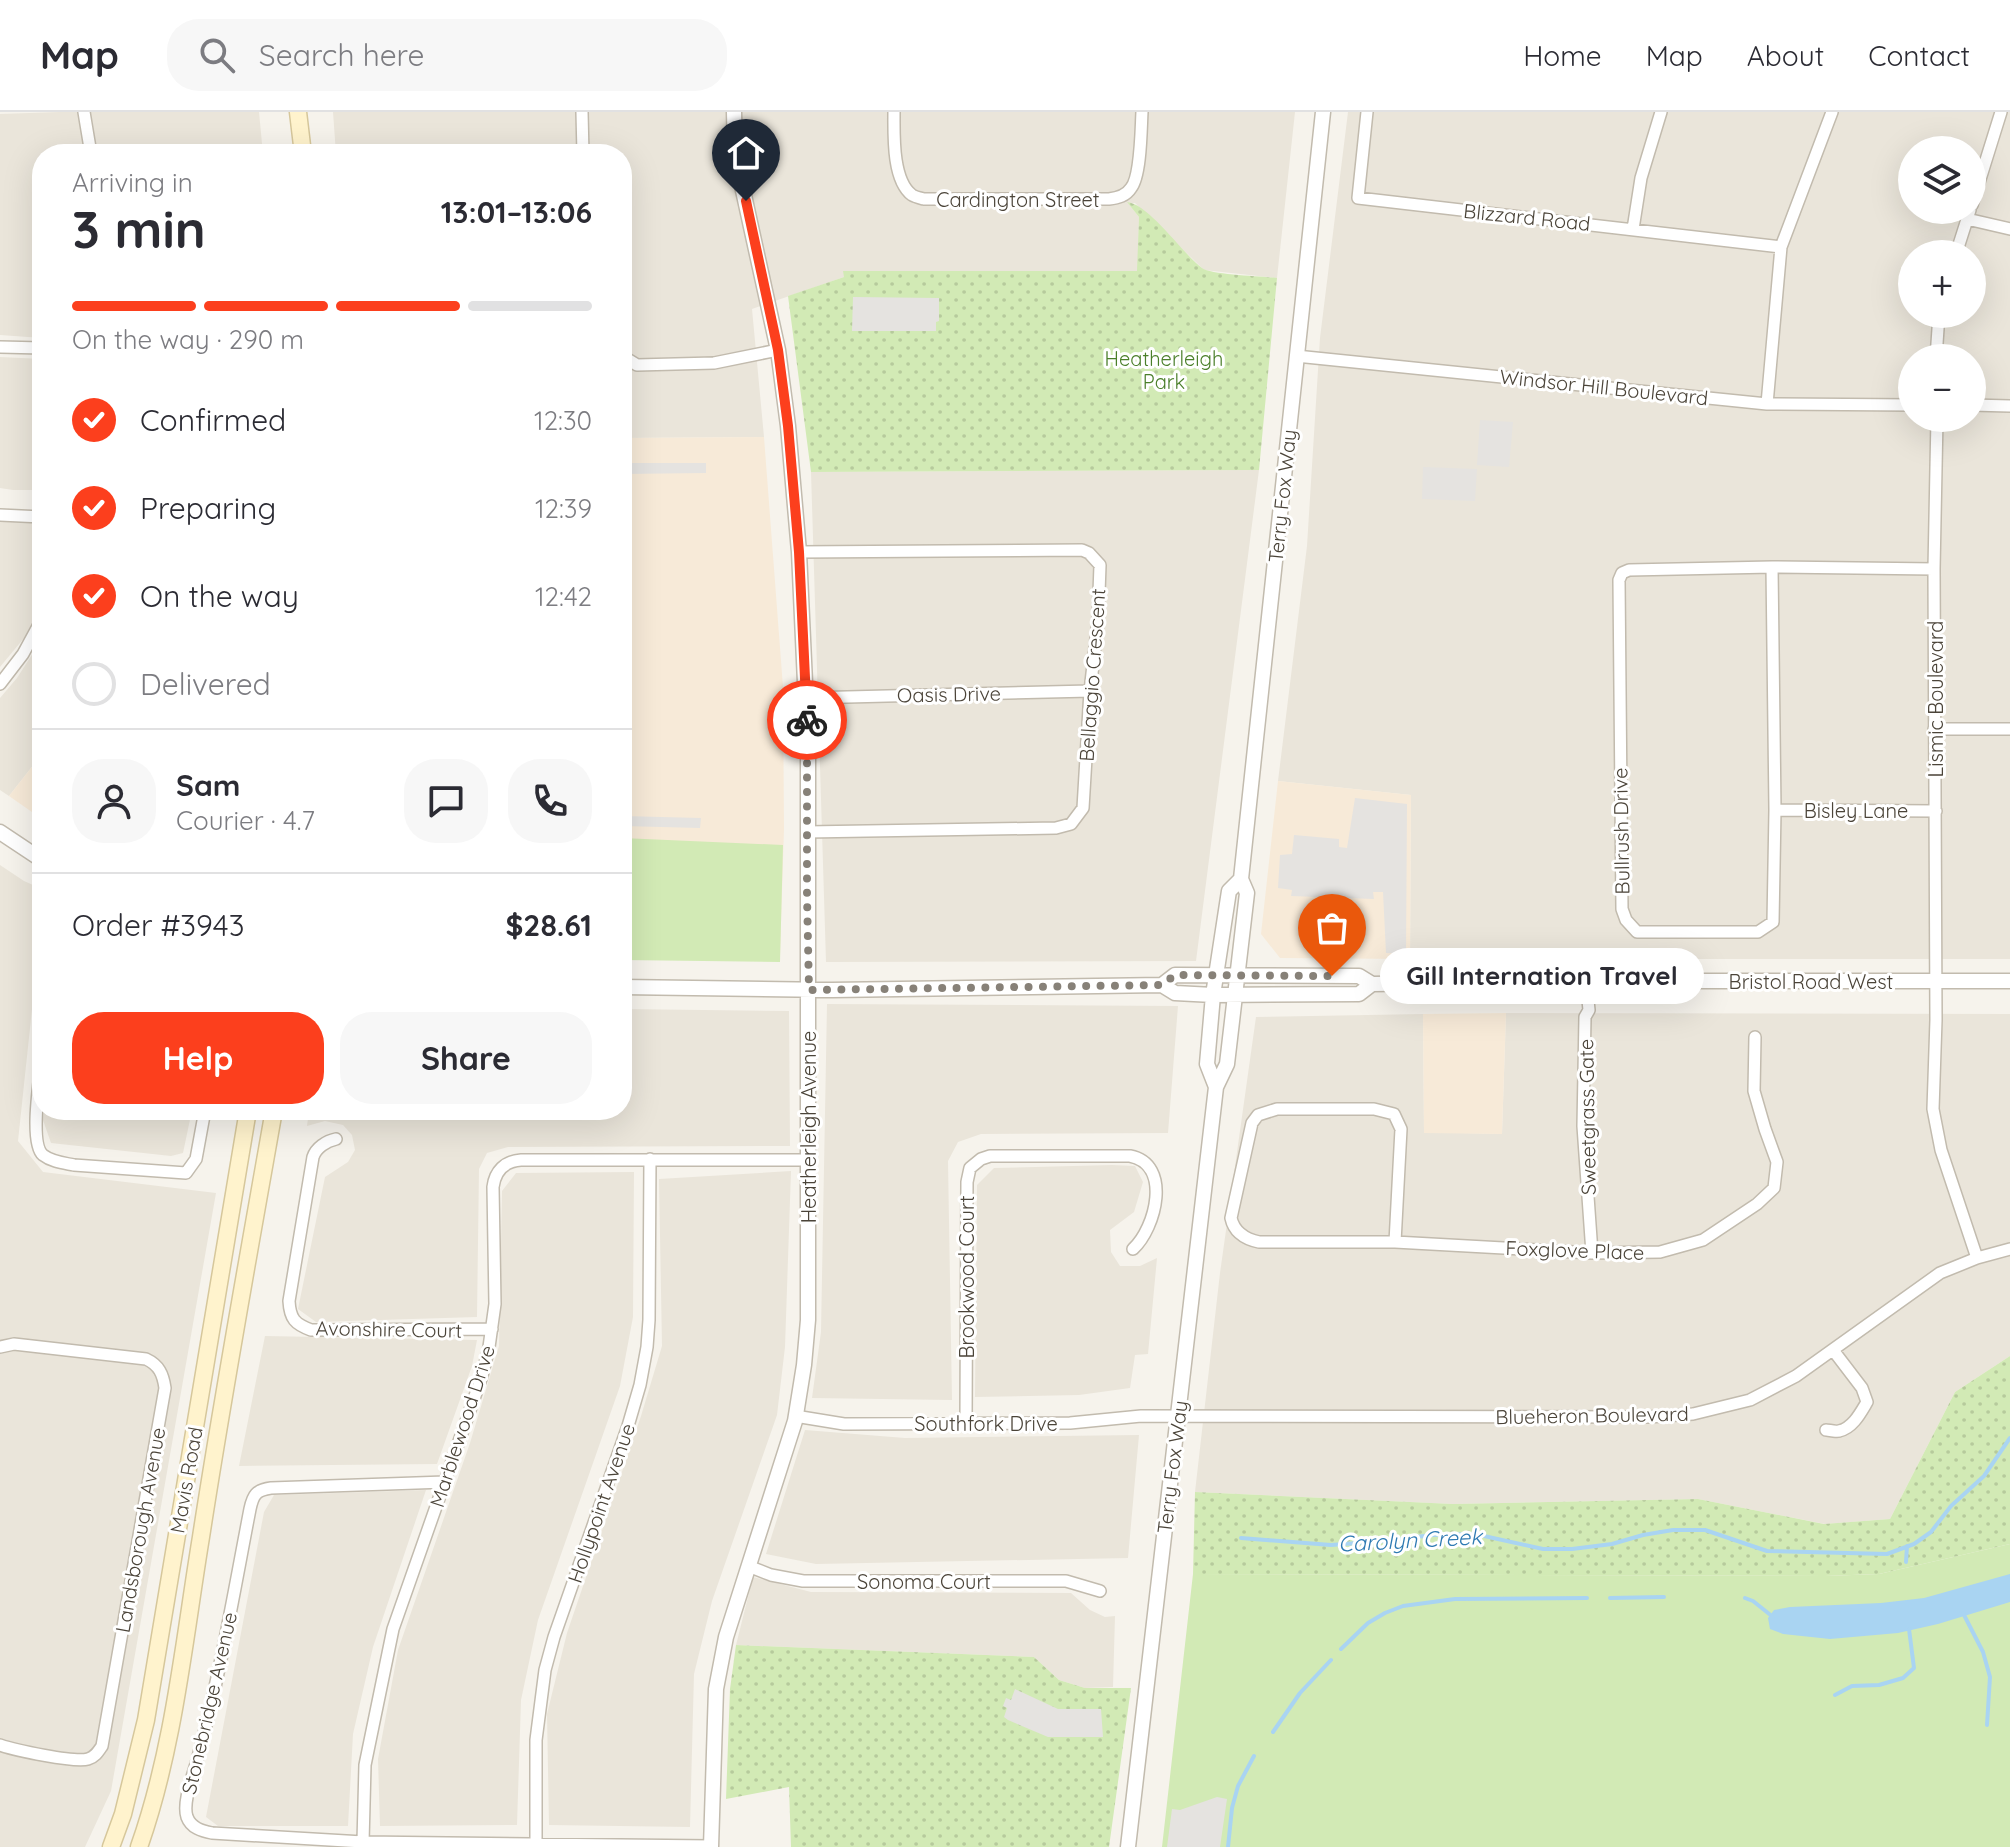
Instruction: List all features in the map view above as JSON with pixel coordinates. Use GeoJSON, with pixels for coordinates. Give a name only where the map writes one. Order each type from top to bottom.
{"type":"FeatureCollection","features":[{"type":"Feature","properties":{"kind":"main road"},"geometry":{"type":"LineString","coordinates":[[298,112],[302,144]]}},
{"type":"Feature","properties":{"kind":"main road","name":"Mavis Road"},"geometry":{"type":"LineString","coordinates":[[111,1847],[123,1814],[146,1720],[246,1120]]}},
{"type":"Feature","properties":{"kind":"main road","name":"Mavis Road"},"geometry":{"type":"LineString","coordinates":[[139,1847],[169,1732],[272,1120]]}},
{"type":"Feature","properties":{"kind":"street"},"geometry":{"type":"LineString","coordinates":[[84,112],[89,144]]}},
{"type":"Feature","properties":{"kind":"street"},"geometry":{"type":"LineString","coordinates":[[582,112],[583,144]]}},
{"type":"Feature","properties":{"kind":"street","name":"Heatherleigh Avenue"},"geometry":{"type":"LineString","coordinates":[[711,1846],[716,1689],[726,1637],[795,1416],[808,1320],[807,698],[799,552],[778,350],[735,154],[734,112]]}},
{"type":"Feature","properties":{"kind":"street","name":"Cardington Street"},"geometry":{"type":"LineString","coordinates":[[894,112],[894,146],[902,182],[912,195],[924,199],[1119,198],[1132,188],[1137,179],[1142,112]]}},
{"type":"Feature","properties":{"kind":"street","name":"Terry Fox Way"},"geometry":{"type":"LineString","coordinates":[[1128,1847],[1216,1087],[1227,1064],[1247,893],[1241,879],[1323,112]]}},
{"type":"Feature","properties":{"kind":"street","name":"Blizzard Road"},"geometry":{"type":"LineString","coordinates":[[1367,112],[1358,198],[1781,247]]}},
{"type":"Feature","properties":{"kind":"street"},"geometry":{"type":"LineString","coordinates":[[1633,229],[1641,178],[1661,112]]}},
{"type":"Feature","properties":{"kind":"street"},"geometry":{"type":"LineString","coordinates":[[1767,404],[1781,247],[1832,112]]}},
{"type":"Feature","properties":{"kind":"street"},"geometry":{"type":"LineString","coordinates":[[1986,160],[2001,112]]}},
{"type":"Feature","properties":{"kind":"street"},"geometry":{"type":"LineString","coordinates":[[1986,218],[2010,229]]}},
{"type":"Feature","properties":{"kind":"street"},"geometry":{"type":"LineString","coordinates":[[0,347],[32,348]]}},
{"type":"Feature","properties":{"kind":"street"},"geometry":{"type":"LineString","coordinates":[[632,363],[714,363],[778,350]]}},
{"type":"Feature","properties":{"kind":"street","name":"Windsor Hill Boulevard"},"geometry":{"type":"LineString","coordinates":[[1296,356],[1767,404],[1898,405]]}},
{"type":"Feature","properties":{"kind":"street"},"geometry":{"type":"LineString","coordinates":[[1986,405],[2010,406]]}},
{"type":"Feature","properties":{"kind":"street","name":"Lismic Boulevard"},"geometry":{"type":"LineString","coordinates":[[1937,432],[1933,1109],[1941,1150],[1977,1258]]}},
{"type":"Feature","properties":{"kind":"street"},"geometry":{"type":"LineString","coordinates":[[0,515],[32,517]]}},
{"type":"Feature","properties":{"kind":"street","name":"Bellaggio Crescent"},"geometry":{"type":"LineString","coordinates":[[799,552],[1082,550],[1100,565],[1083,808],[1071,824],[1056,828],[807,832]]}},
{"type":"Feature","properties":{"kind":"street","name":"Bullrush Drive"},"geometry":{"type":"LineString","coordinates":[[1772,567],[1773,922],[1758,932],[1637,932],[1626,920],[1622,909],[1619,580],[1622,573],[1629,570],[1772,567],[1934,569]]}},
{"type":"Feature","properties":{"kind":"street"},"geometry":{"type":"LineString","coordinates":[[0,684],[32,637]]}},
{"type":"Feature","properties":{"kind":"street","name":"Oasis Drive"},"geometry":{"type":"LineString","coordinates":[[807,698],[1090,691]]}},
{"type":"Feature","properties":{"kind":"street"},"geometry":{"type":"LineString","coordinates":[[1934,729],[2010,729]]}},
{"type":"Feature","properties":{"kind":"street","name":"Bisley Lane"},"geometry":{"type":"LineString","coordinates":[[1775,810],[1936,811]]}},
{"type":"Feature","properties":{"kind":"street"},"geometry":{"type":"LineString","coordinates":[[0,832],[32,853]]}},
{"type":"Feature","properties":{"kind":"street","name":"Terry Fox Way"},"geometry":{"type":"LineString","coordinates":[[1216,1087],[1207,1064],[1213,995],[1229,891],[1241,879]]}},
{"type":"Feature","properties":{"kind":"street","name":"Bristol Road West"},"geometry":{"type":"LineString","coordinates":[[1162,985],[1175,975],[1359,976],[1372,984],[2010,981]]}},
{"type":"Feature","properties":{"kind":"street","name":"Sweetgrass Gate"},"geometry":{"type":"LineString","coordinates":[[1586,981],[1589,1010],[1585,1017],[1583,1126],[1592,1253]]}},
{"type":"Feature","properties":{"kind":"street","name":"Bristol Road West"},"geometry":{"type":"LineString","coordinates":[[632,987],[809,990],[1162,985],[1175,993],[1235,995],[1359,994],[1372,984]]}},
{"type":"Feature","properties":{"kind":"street","name":"Foxglove Place"},"geometry":{"type":"LineString","coordinates":[[1395,1242],[1401,1129],[1394,1114],[1374,1109],[1277,1109],[1255,1119],[1247,1137],[1231,1218],[1235,1228],[1249,1239],[1259,1242],[1395,1242],[1592,1253],[1660,1252],[1703,1240],[1757,1204],[1774,1188],[1777,1162],[1754,1091],[1755,1037]]}},
{"type":"Feature","properties":{"kind":"street"},"geometry":{"type":"LineString","coordinates":[[37,1120],[39,1149],[43,1155],[56,1161],[186,1173],[196,1159],[203,1120]]}},
{"type":"Feature","properties":{"kind":"street","name":"Avonshire Court"},"geometry":{"type":"LineString","coordinates":[[336,1139],[315,1151],[313,1157],[289,1301],[292,1317],[299,1326],[311,1330],[492,1329]]}},
{"type":"Feature","properties":{"kind":"street","name":"Brookwood Court"},"geometry":{"type":"LineString","coordinates":[[966,1423],[967,1182],[970,1168],[990,1156],[1130,1156],[1141,1159],[1156,1181],[1150,1221],[1133,1249]]}},
{"type":"Feature","properties":{"kind":"street","name":"Hollypoint Avenue"},"geometry":{"type":"LineString","coordinates":[[536,1844],[536,1740],[545,1670],[628,1426],[647,1347],[650,1159]]}},
{"type":"Feature","properties":{"kind":"street","name":"Marblewood Drive"},"geometry":{"type":"LineString","coordinates":[[363,1842],[365,1765],[393,1629],[482,1376],[492,1329],[495,1304],[493,1187],[498,1172],[515,1161],[808,1160]]}},
{"type":"Feature","properties":{"kind":"street","name":"Blueheron Boulevard"},"geometry":{"type":"LineString","coordinates":[[1177,1417],[1648,1417],[1693,1414],[1750,1400],[1796,1376],[1940,1273],[2010,1249]]}},
{"type":"Feature","properties":{"kind":"street","name":"Landsborough Avenue"},"geometry":{"type":"LineString","coordinates":[[0,1347],[14,1344],[146,1359],[159,1368],[165,1388],[102,1746],[93,1757],[81,1760],[0,1745]]}},
{"type":"Feature","properties":{"kind":"street"},"geometry":{"type":"LineString","coordinates":[[1826,1430],[1839,1432],[1850,1425],[1867,1402],[1862,1388],[1833,1350]]}},
{"type":"Feature","properties":{"kind":"street","name":"Southfork Drive"},"geometry":{"type":"LineString","coordinates":[[795,1416],[844,1424],[1070,1423],[1141,1416],[1177,1417]]}},
{"type":"Feature","properties":{"kind":"street","name":"Stonebridge Avenue"},"geometry":{"type":"LineString","coordinates":[[445,1482],[271,1488],[260,1489],[252,1499],[212,1706],[187,1799],[190,1822],[200,1830],[212,1833],[363,1842],[711,1846]]}},
{"type":"Feature","properties":{"kind":"street","name":"Sonoma Court"},"geometry":{"type":"LineString","coordinates":[[748,1566],[771,1575],[803,1581],[1055,1581],[1100,1591]]}},
{"type":"Feature","properties":{"kind":"shaded area"},"geometry":{"type":"Polygon","coordinates":[[[259,112],[262,144],[32,144],[32,337],[0,335],[0,114],[259,112]]]}},
{"type":"Feature","properties":{"kind":"shaded area"},"geometry":{"type":"Polygon","coordinates":[[[333,112],[1295,112],[1277,278],[1204,270],[1135,203],[1128,203],[1139,217],[1138,271],[844,271],[844,277],[752,309],[764,437],[632,438],[632,144],[335,144],[333,112]]]}},
{"type":"Feature","properties":{"kind":"shaded area"},"geometry":{"type":"Polygon","coordinates":[[[1348,112],[2010,112],[2010,959],[1410,959],[1411,795],[1278,781],[1307,546],[1320,338],[1348,112]]]}},
{"type":"Feature","properties":{"kind":"shaded area"},"geometry":{"type":"Polygon","coordinates":[[[853,297],[939,298],[936,331],[852,331],[853,297]]]}},
{"type":"Feature","properties":{"kind":"shaded area"},"geometry":{"type":"Polygon","coordinates":[[[0,357],[32,359],[32,490],[0,488],[0,357]]]}},
{"type":"Feature","properties":{"kind":"shaded area"},"geometry":{"type":"Polygon","coordinates":[[[1480,420],[1513,422],[1509,467],[1477,465],[1480,420]]]}},
{"type":"Feature","properties":{"kind":"shaded area"},"geometry":{"type":"Polygon","coordinates":[[[764,437],[783,687],[784,829],[780,954],[632,958],[632,438],[764,437]]]}},
{"type":"Feature","properties":{"kind":"shaded area"},"geometry":{"type":"Polygon","coordinates":[[[632,463],[706,463],[706,473],[632,474],[632,463]]]}},
{"type":"Feature","properties":{"kind":"shaded area"},"geometry":{"type":"Polygon","coordinates":[[[1423,467],[1477,469],[1475,501],[1422,499],[1423,467]]]}},
{"type":"Feature","properties":{"kind":"shaded area"},"geometry":{"type":"Polygon","coordinates":[[[1259,470],[1196,961],[826,962],[811,472],[1259,470]]]}},
{"type":"Feature","properties":{"kind":"shaded area"},"geometry":{"type":"Polygon","coordinates":[[[0,520],[32,523],[32,624],[0,667],[0,520]]]}},
{"type":"Feature","properties":{"kind":"shaded area"},"geometry":{"type":"Polygon","coordinates":[[[32,655],[32,767],[9,796],[0,790],[0,698],[32,655]]]}},
{"type":"Feature","properties":{"kind":"shaded area"},"geometry":{"type":"Polygon","coordinates":[[[32,767],[32,812],[9,796],[32,767]]]}},
{"type":"Feature","properties":{"kind":"shaded area"},"geometry":{"type":"Polygon","coordinates":[[[1278,781],[1411,795],[1410,959],[1280,958],[1261,934],[1278,781]]]}},
{"type":"Feature","properties":{"kind":"shaded area"},"geometry":{"type":"Polygon","coordinates":[[[1355,798],[1407,804],[1406,954],[1386,953],[1383,892],[1373,892],[1374,899],[1291,896],[1292,890],[1278,888],[1280,855],[1292,854],[1294,835],[1339,839],[1339,847],[1347,848],[1355,798]]]}},
{"type":"Feature","properties":{"kind":"shaded area"},"geometry":{"type":"Polygon","coordinates":[[[632,816],[701,818],[700,828],[632,826],[632,816]]]}},
{"type":"Feature","properties":{"kind":"shaded area"},"geometry":{"type":"Polygon","coordinates":[[[0,865],[32,885],[32,1009],[18,1141],[43,1172],[216,1193],[111,1791],[85,1847],[0,1847],[0,865]]]}},
{"type":"Feature","properties":{"kind":"shaded area"},"geometry":{"type":"Polygon","coordinates":[[[827,1004],[1178,1006],[1168,1133],[981,1134],[958,1142],[948,1161],[952,1400],[812,1398],[821,1332],[827,1004]]]}},
{"type":"Feature","properties":{"kind":"shaded area"},"geometry":{"type":"Polygon","coordinates":[[[632,1009],[789,1011],[790,1146],[508,1147],[487,1153],[479,1169],[477,1317],[316,1322],[298,1309],[325,1177],[348,1162],[355,1150],[352,1135],[343,1125],[325,1121],[307,1126],[308,1120],[632,1120],[632,1009]]]}},
{"type":"Feature","properties":{"kind":"shaded area"},"geometry":{"type":"Polygon","coordinates":[[[1506,1013],[2010,1014],[2010,1356],[1955,1392],[1890,1519],[1825,1524],[1698,1499],[1453,1504],[1195,1492],[1220,1273],[1256,1017],[1423,1014],[1424,1132],[1502,1134],[1506,1013]]]}},
{"type":"Feature","properties":{"kind":"shaded area"},"geometry":{"type":"Polygon","coordinates":[[[1506,1013],[1502,1134],[1424,1133],[1423,1014],[1506,1013]]]}},
{"type":"Feature","properties":{"kind":"shaded area"},"geometry":{"type":"Polygon","coordinates":[[[43,1120],[190,1120],[183,1153],[171,1156],[51,1143],[43,1120]]]}},
{"type":"Feature","properties":{"kind":"shaded area"},"geometry":{"type":"Polygon","coordinates":[[[1135,1166],[1143,1182],[1134,1212],[1110,1230],[1111,1252],[1120,1266],[1140,1266],[1157,1258],[1148,1354],[1135,1355],[1130,1388],[1079,1395],[975,1397],[977,1185],[994,1168],[1135,1166]]]}},
{"type":"Feature","properties":{"kind":"shaded area"},"geometry":{"type":"Polygon","coordinates":[[[791,1171],[785,1347],[777,1415],[712,1601],[694,1674],[690,1827],[549,1825],[547,1714],[567,1633],[662,1346],[659,1179],[791,1171]]]}},
{"type":"Feature","properties":{"kind":"shaded area"},"geometry":{"type":"Polygon","coordinates":[[[634,1172],[633,1317],[620,1386],[538,1620],[521,1700],[517,1825],[380,1826],[378,1759],[398,1650],[470,1443],[499,1346],[502,1191],[516,1173],[634,1172]]]}},
{"type":"Feature","properties":{"kind":"shaded area"},"geometry":{"type":"Polygon","coordinates":[[[265,1336],[477,1340],[472,1366],[437,1464],[239,1466],[265,1336]]]}},
{"type":"Feature","properties":{"kind":"shaded area"},"geometry":{"type":"Polygon","coordinates":[[[805,1430],[905,1438],[1139,1435],[1128,1558],[816,1564],[766,1554],[805,1430]]]}},
{"type":"Feature","properties":{"kind":"shaded area"},"geometry":{"type":"Polygon","coordinates":[[[426,1490],[373,1647],[353,1734],[348,1826],[218,1826],[206,1817],[264,1512],[274,1495],[426,1490]]]}},
{"type":"Feature","properties":{"kind":"shaded area"},"geometry":{"type":"Polygon","coordinates":[[[753,1577],[811,1592],[1071,1593],[1090,1610],[1105,1617],[1115,1616],[1113,1687],[1085,1688],[1059,1680],[1034,1657],[736,1645],[753,1577]]]}},
{"type":"Feature","properties":{"kind":"shaded area"},"geometry":{"type":"Polygon","coordinates":[[[1015,1689],[1058,1709],[1101,1709],[1103,1737],[1048,1737],[1008,1720],[1004,1717],[1007,1708],[1003,1706],[1006,1698],[1011,1700],[1015,1689]]]}},
{"type":"Feature","properties":{"kind":"shaded area"},"geometry":{"type":"Polygon","coordinates":[[[1217,1797],[1227,1799],[1220,1847],[1167,1847],[1172,1809],[1180,1810],[1217,1797]]]}},
{"type":"Feature","properties":{"kind":"green space","name":"Heatherleigh Park"},"geometry":{"type":"Polygon","coordinates":[[[1127,202],[1145,211],[1202,268],[1226,274],[1277,278],[1259,470],[811,472],[788,296],[844,277],[843,271],[1137,271],[1139,217],[1127,202]]]}},
{"type":"Feature","properties":{"kind":"green space"},"geometry":{"type":"Polygon","coordinates":[[[632,838],[783,845],[780,962],[632,960],[632,838]]]}},
{"type":"Feature","properties":{"kind":"green space"},"geometry":{"type":"Polygon","coordinates":[[[2010,1356],[2010,1544],[1879,1574],[1825,1576],[1193,1574],[1195,1492],[1453,1504],[1698,1499],[1824,1524],[1890,1519],[1955,1392],[2010,1356]]]}},
{"type":"Feature","properties":{"kind":"green space"},"geometry":{"type":"Polygon","coordinates":[[[2010,1544],[2010,1847],[1162,1847],[1193,1574],[1825,1576],[1879,1574],[2010,1544]]]}},
{"type":"Feature","properties":{"kind":"green space"},"geometry":{"type":"Polygon","coordinates":[[[736,1645],[1034,1657],[1059,1680],[1085,1688],[1131,1688],[1109,1847],[791,1847],[789,1787],[726,1799],[730,1689],[736,1645]]]}},
{"type":"Feature","properties":{"kind":"water"},"geometry":{"type":"Polygon","coordinates":[[[2010,1574],[2010,1602],[1938,1624],[1898,1633],[1830,1639],[1783,1634],[1770,1629],[1768,1618],[1774,1610],[1924,1598],[2010,1574]]]}},
{"type":"Feature","properties":{"kind":"waterway","name":"Carolyn Creek"},"geometry":{"type":"LineString","coordinates":[[1241,1538],[1331,1545],[1475,1534],[1543,1549],[1572,1549],[1612,1544],[1673,1530],[1705,1530],[1767,1551],[1887,1554],[1914,1544],[1931,1532],[1951,1506],[1984,1476],[2010,1438]]}},
{"type":"Feature","properties":{"kind":"waterway","name":"Carolyn Creek"},"geometry":{"type":"LineString","coordinates":[[1906,1562],[1907,1546]]}},
{"type":"Feature","properties":{"kind":"waterway","name":"Carolyn Creek"},"geometry":{"type":"LineString","coordinates":[[1610,1598],[1664,1597]]}},
{"type":"Feature","properties":{"kind":"waterway","name":"Carolyn Creek"},"geometry":{"type":"LineString","coordinates":[[1341,1649],[1368,1623],[1403,1606],[1455,1599],[1587,1598]]}},
{"type":"Feature","properties":{"kind":"waterway","name":"Carolyn Creek"},"geometry":{"type":"LineString","coordinates":[[1745,1598],[1773,1617]]}},
{"type":"Feature","properties":{"kind":"waterway"},"geometry":{"type":"LineString","coordinates":[[1963,1613],[1983,1652],[1990,1677],[1987,1725]]}},
{"type":"Feature","properties":{"kind":"waterway"},"geometry":{"type":"LineString","coordinates":[[1835,1695],[1852,1686],[1879,1685],[1903,1678],[1914,1668],[1909,1629]]}},
{"type":"Feature","properties":{"kind":"waterway","name":"Carolyn Creek"},"geometry":{"type":"LineString","coordinates":[[1273,1732],[1300,1693],[1331,1660]]}},
{"type":"Feature","properties":{"kind":"waterway","name":"Carolyn Creek"},"geometry":{"type":"LineString","coordinates":[[1228,1847],[1238,1786],[1254,1756]]}},
{"type":"Feature","properties":{"kind":"way so far"},"geometry":{"type":"LineString","coordinates":[[807,720],[809,990],[1162,985],[1175,975],[1332,976]]}},
{"type":"Feature","properties":{"kind":"place","name":"Gill Internation Travel"},"geometry":{"type":"Point","coordinates":[1332,976]}},
{"type":"Feature","properties":{"kind":"route"},"geometry":{"type":"LineString","coordinates":[[746,201],[778,350],[788,426],[799,552],[807,720]]}}]}
